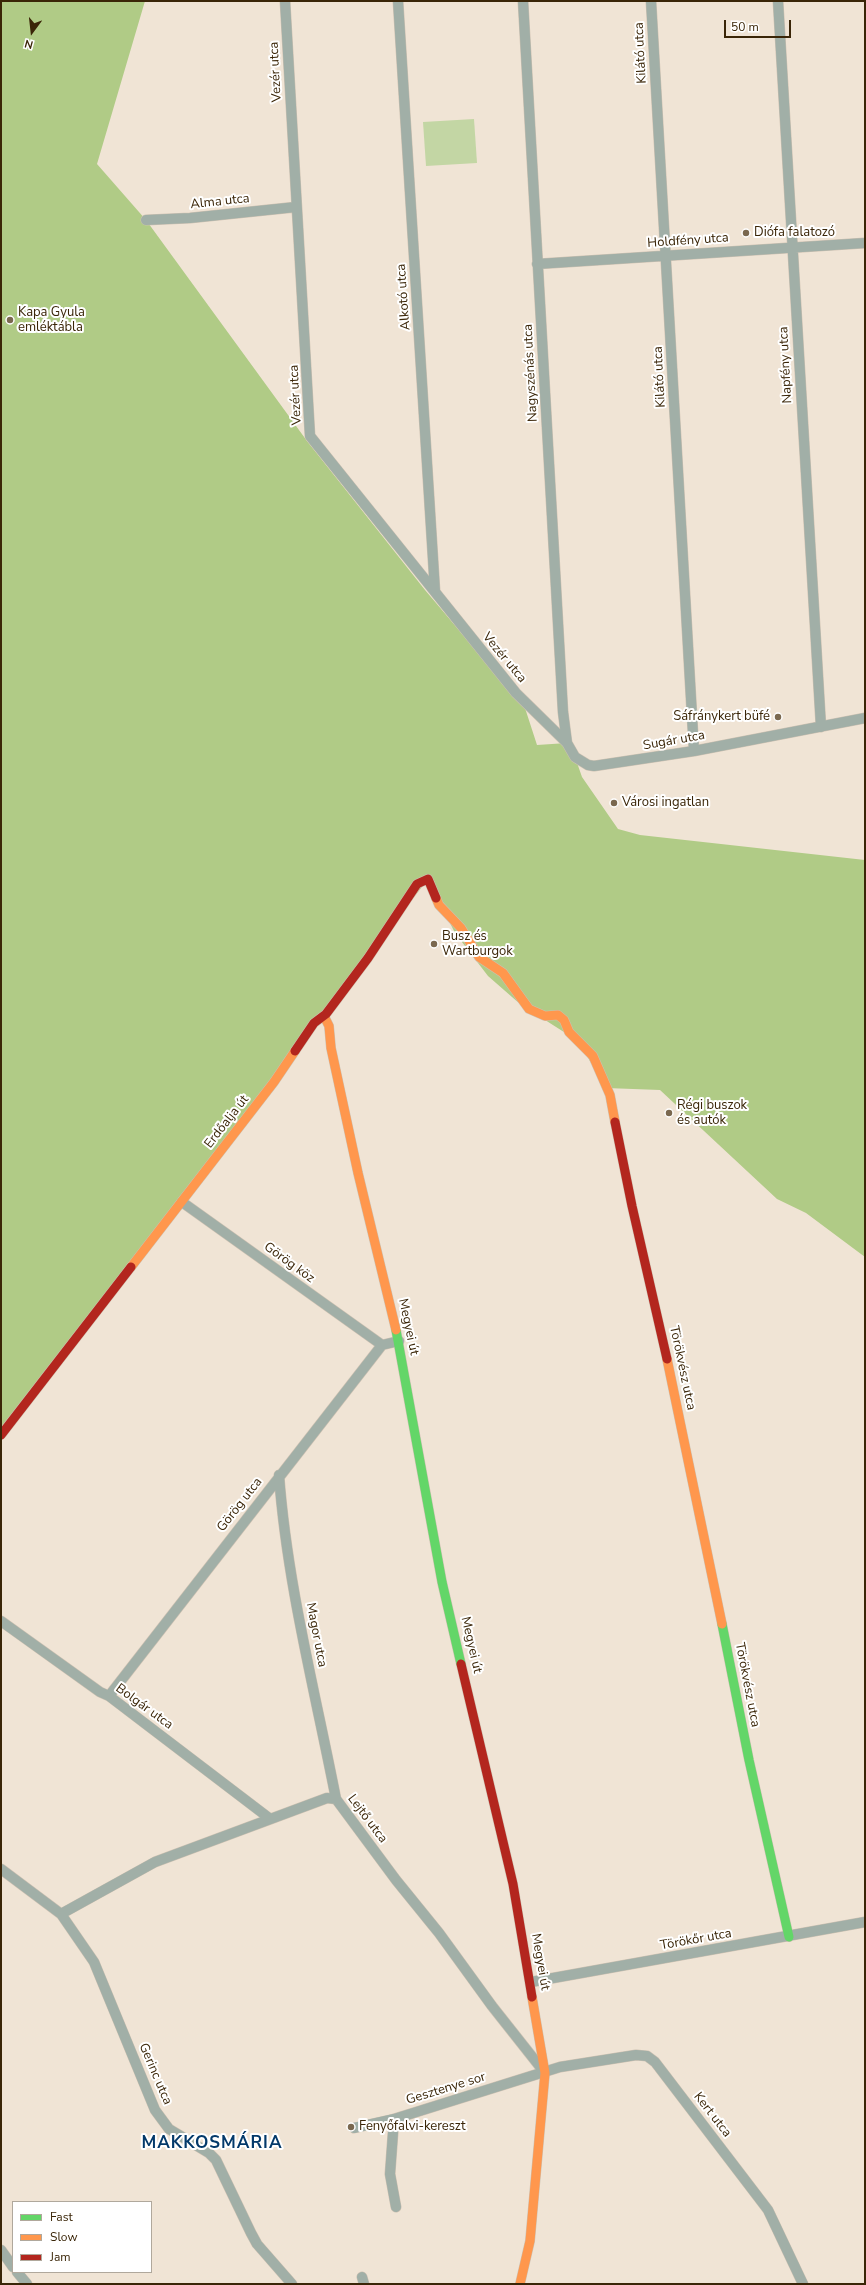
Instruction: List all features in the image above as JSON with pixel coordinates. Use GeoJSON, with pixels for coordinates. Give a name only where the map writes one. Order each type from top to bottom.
{"type":"FeatureCollection","features":[{"type":"Feature","properties":{"kind":"street","name":"Vezér utca"},"geometry":{"type":"LineString","coordinates":[[285,1],[310,436],[435,591],[467,634],[516,693],[567,743]]}},
{"type":"Feature","properties":{"kind":"street","name":"Alkotó utca"},"geometry":{"type":"LineString","coordinates":[[398,1],[435,591]]}},
{"type":"Feature","properties":{"kind":"street","name":"Nagyszénás utca"},"geometry":{"type":"LineString","coordinates":[[523,1],[563,712],[567,743]]}},
{"type":"Feature","properties":{"kind":"street","name":"Kilátó utca"},"geometry":{"type":"LineString","coordinates":[[651,1],[694,751]]}},
{"type":"Feature","properties":{"kind":"street","name":"Napfény utca"},"geometry":{"type":"LineString","coordinates":[[778,1],[821,727]]}},
{"type":"Feature","properties":{"kind":"street","name":"Alma utca"},"geometry":{"type":"LineString","coordinates":[[146,220],[190,218],[296,207]]}},
{"type":"Feature","properties":{"kind":"street","name":"Holdfény utca"},"geometry":{"type":"LineString","coordinates":[[538,264],[865,243]]}},
{"type":"Feature","properties":{"kind":"street","name":"Sugár utca"},"geometry":{"type":"LineString","coordinates":[[567,743],[576,757],[588,765],[594,766],[694,751],[865,718]]}},
{"type":"Feature","properties":{"kind":"street","name":"Erdőalja út"},"geometry":{"type":"LineString","coordinates":[[1,1435],[274,1082],[314,1023],[324,1016],[368,958],[412,890],[417,884],[428,879]]}},
{"type":"Feature","properties":{"kind":"street","name":"Törökvész utca"},"geometry":{"type":"LineString","coordinates":[[428,879],[440,908],[458,925],[479,958],[496,968],[505,976],[528,1008],[542,1015],[558,1015],[564,1020],[568,1032],[594,1056],[610,1095],[632,1206],[672,1380],[749,1760],[789,1937]]}},
{"type":"Feature","properties":{"kind":"street","name":"Megyei út"},"geometry":{"type":"LineString","coordinates":[[324,1016],[329,1026],[331,1048],[358,1173],[399,1340],[442,1582],[513,1884],[531,1982],[545,2072],[530,2241],[520,2284]]}},
{"type":"Feature","properties":{"kind":"street","name":"Görög köz"},"geometry":{"type":"LineString","coordinates":[[182,1202],[382,1346]]}},
{"type":"Feature","properties":{"kind":"street"},"geometry":{"type":"LineString","coordinates":[[382,1346],[399,1340]]}},
{"type":"Feature","properties":{"kind":"street","name":"Görög utca"},"geometry":{"type":"LineString","coordinates":[[109,1696],[279,1475],[382,1346]]}},
{"type":"Feature","properties":{"kind":"street","name":"Magor utca"},"geometry":{"type":"LineString","coordinates":[[279,1475],[282,1516],[295,1594],[336,1799]]}},
{"type":"Feature","properties":{"kind":"street","name":"Bolgár utca"},"geometry":{"type":"LineString","coordinates":[[1,1621],[100,1692],[109,1696],[269,1818]]}},
{"type":"Feature","properties":{"kind":"street","name":"Lejtő utca"},"geometry":{"type":"LineString","coordinates":[[61,1914],[155,1862],[269,1818],[327,1798],[336,1799],[535,2062],[545,2072]]}},
{"type":"Feature","properties":{"kind":"street","name":"Gerinc utca"},"geometry":{"type":"LineString","coordinates":[[1,1869],[61,1914],[94,1962],[158,2116],[169,2129],[209,2153],[216,2160],[254,2239],[292,2284]]}},
{"type":"Feature","properties":{"kind":"street","name":"Törökőr utca"},"geometry":{"type":"LineString","coordinates":[[531,1982],[789,1937],[865,1922]]}},
{"type":"Feature","properties":{"kind":"street","name":"Kert utca"},"geometry":{"type":"LineString","coordinates":[[545,2072],[560,2067],[636,2055],[650,2058],[768,2210],[802,2284]]}},
{"type":"Feature","properties":{"kind":"street","name":"Gesztenye sor"},"geometry":{"type":"LineString","coordinates":[[354,2128],[394,2119],[545,2072]]}},
{"type":"Feature","properties":{"kind":"street"},"geometry":{"type":"LineString","coordinates":[[394,2119],[390,2174],[396,2207]]}},
{"type":"Feature","properties":{"kind":"street"},"geometry":{"type":"LineString","coordinates":[[1,2250],[12,2266]]}},
{"type":"Feature","properties":{"kind":"street"},"geometry":{"type":"LineString","coordinates":[[18,2273],[27,2284]]}},
{"type":"Feature","properties":{"kind":"green space"},"geometry":{"type":"Polygon","coordinates":[[[1,1],[145,1],[97,164],[146,220],[307,441],[425,590],[525,708],[537,745],[567,743],[575,757],[582,777],[618,829],[640,835],[865,860],[865,1257],[806,1213],[777,1199],[660,1090],[606,1088],[578,1041],[520,1004],[488,976],[455,933],[428,879],[1,1435],[1,1]]]}},
{"type":"Feature","properties":{"kind":"green space"},"geometry":{"type":"Polygon","coordinates":[[[474,119],[477,163],[426,166],[423,122],[474,119]]]}},
{"type":"Feature","properties":{"kind":"traffic: fast"},"geometry":{"type":"LineString","coordinates":[[396,1330],[442,1582],[461,1664]]}},
{"type":"Feature","properties":{"kind":"traffic: fast"},"geometry":{"type":"LineString","coordinates":[[722,1624],[749,1760],[789,1937]]}},
{"type":"Feature","properties":{"kind":"traffic: slow"},"geometry":{"type":"LineString","coordinates":[[436,898],[439,905],[461,928],[479,957],[503,973],[529,1009],[545,1016],[558,1015],[564,1020],[569,1032],[593,1056],[610,1095],[615,1122]]}},
{"type":"Feature","properties":{"kind":"traffic: slow"},"geometry":{"type":"LineString","coordinates":[[324,1016],[329,1026],[331,1048],[358,1173],[396,1330]]}},
{"type":"Feature","properties":{"kind":"traffic: slow"},"geometry":{"type":"LineString","coordinates":[[131,1267],[274,1082],[295,1051]]}},
{"type":"Feature","properties":{"kind":"traffic: slow"},"geometry":{"type":"LineString","coordinates":[[667,1359],[722,1624]]}},
{"type":"Feature","properties":{"kind":"traffic: slow"},"geometry":{"type":"LineString","coordinates":[[520,2284],[530,2241],[545,2073],[532,1997]]}},
{"type":"Feature","properties":{"kind":"traffic: jam"},"geometry":{"type":"LineString","coordinates":[[295,1051],[314,1023],[326,1014],[368,958],[417,884],[428,879],[436,898]]}},
{"type":"Feature","properties":{"kind":"traffic: jam"},"geometry":{"type":"LineString","coordinates":[[615,1122],[632,1206],[667,1359]]}},
{"type":"Feature","properties":{"kind":"traffic: jam"},"geometry":{"type":"LineString","coordinates":[[1,1435],[131,1267]]}},
{"type":"Feature","properties":{"kind":"traffic: jam"},"geometry":{"type":"LineString","coordinates":[[461,1664],[513,1884],[532,1997]]}},
{"type":"Feature","properties":{"kind":"place","name":"Diófa falatozó"},"geometry":{"type":"Point","coordinates":[746,233]}},
{"type":"Feature","properties":{"kind":"place","name":"Kapa Gyula emléktábla"},"geometry":{"type":"Point","coordinates":[10,320]}},
{"type":"Feature","properties":{"kind":"place","name":"Sáfránykert büfé"},"geometry":{"type":"Point","coordinates":[778,717]}},
{"type":"Feature","properties":{"kind":"place","name":"Városi ingatlan"},"geometry":{"type":"Point","coordinates":[614,803]}},
{"type":"Feature","properties":{"kind":"place","name":"Busz és Wartburgok"},"geometry":{"type":"Point","coordinates":[434,944]}},
{"type":"Feature","properties":{"kind":"place","name":"Régi buszok és autók"},"geometry":{"type":"Point","coordinates":[669,1113]}},
{"type":"Feature","properties":{"kind":"place","name":"Fenyőfalvi-kereszt"},"geometry":{"type":"Point","coordinates":[351,2127]}},
{"type":"Feature","properties":{"kind":"district","name":"MAKKOSMÁRIA"},"geometry":{"type":"Point","coordinates":[212,2144]}}]}
